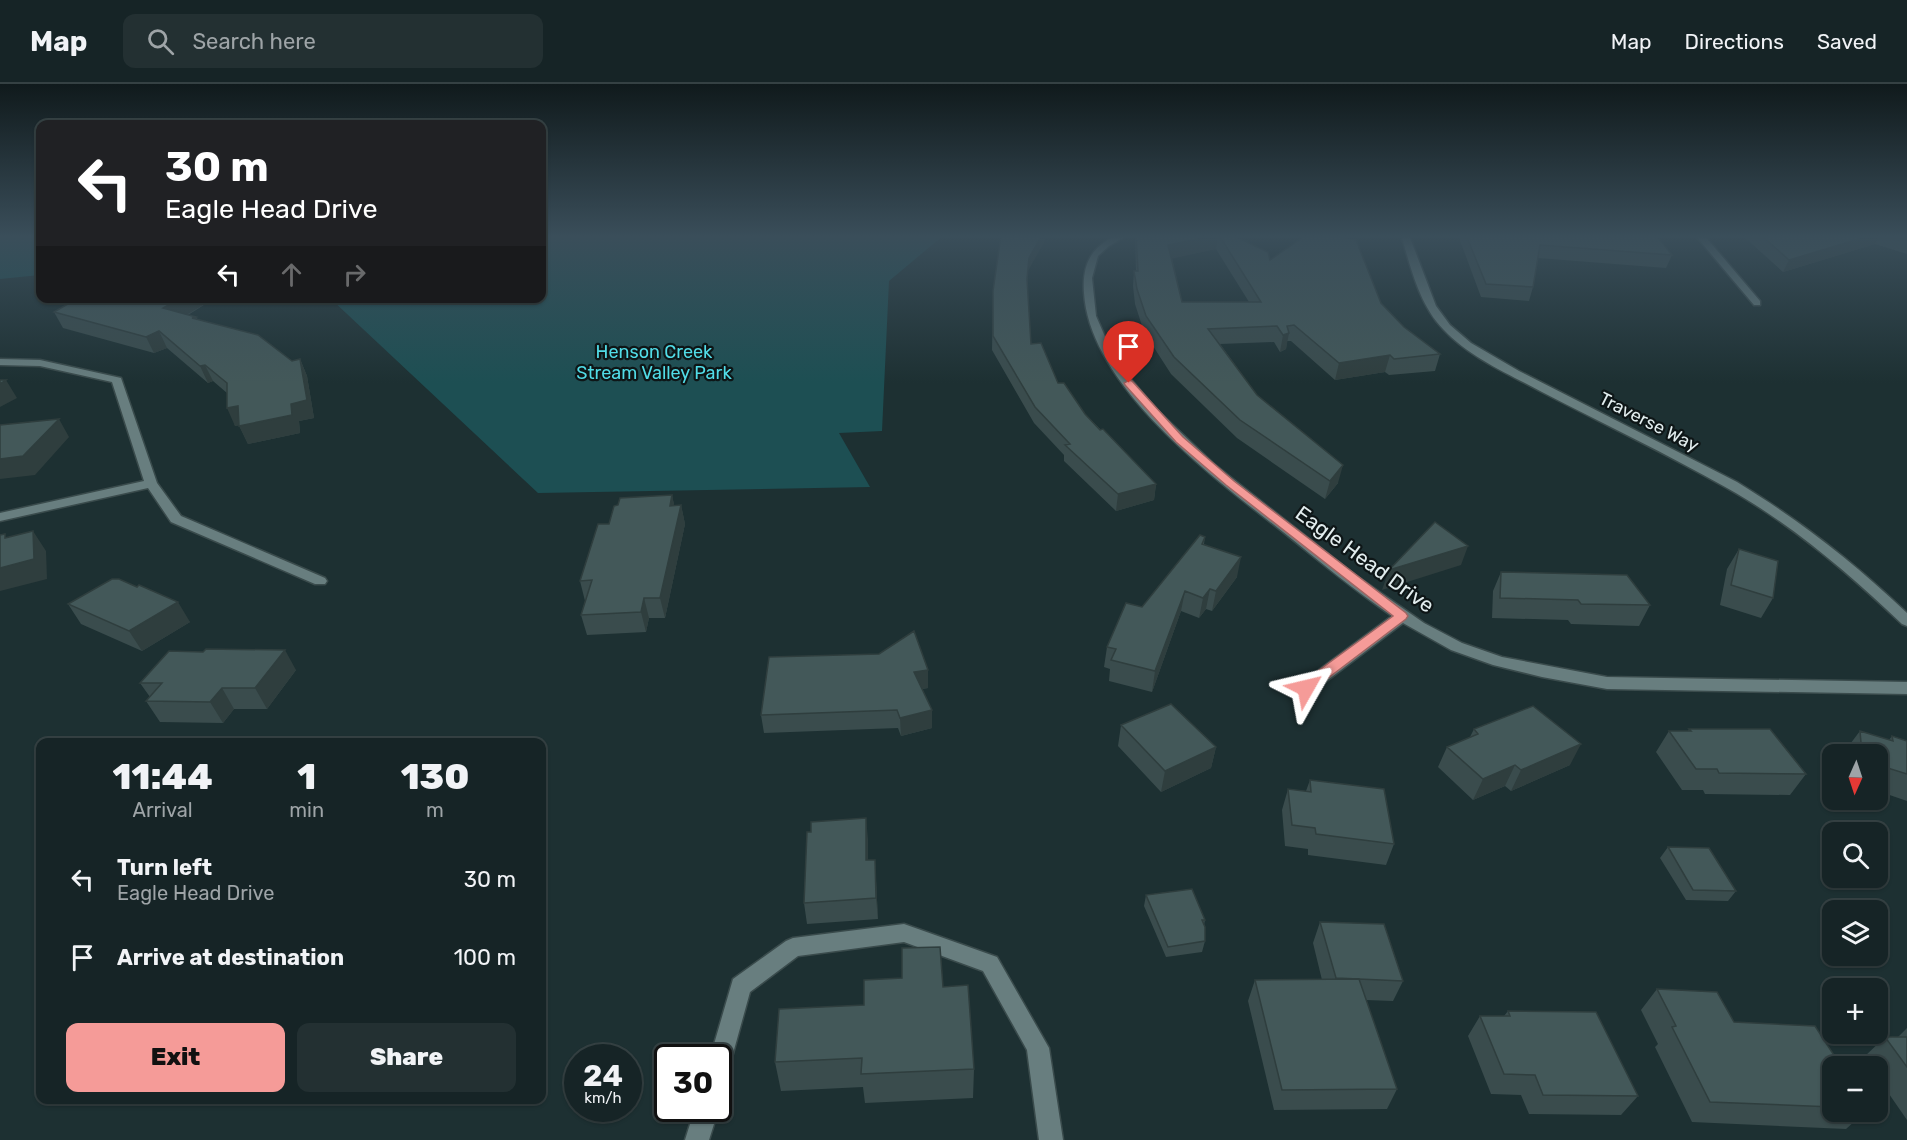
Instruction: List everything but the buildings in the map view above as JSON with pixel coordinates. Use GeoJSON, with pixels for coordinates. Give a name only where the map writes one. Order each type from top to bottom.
{"type":"FeatureCollection","features":[{"type":"Feature","properties":{"kind":"street","name":"Eagle Head Drive"},"geometry":{"type":"LineString","coordinates":[[1088,284],[1091,315],[1101,340],[1129,383],[1179,440],[1230,483],[1402,616],[1439,638],[1482,656],[1566,676],[1607,683],[1907,688]]}},
{"type":"Feature","properties":{"kind":"street","name":"Traverse Way"},"geometry":{"type":"LineString","coordinates":[[1423,284],[1431,307],[1463,341],[1484,356],[1732,485],[1768,507],[1804,531],[1852,569],[1907,621]]}},
{"type":"Feature","properties":{"kind":"street"},"geometry":{"type":"LineString","coordinates":[[1741,284],[1757,303]]}},
{"type":"Feature","properties":{"kind":"street"},"geometry":{"type":"LineString","coordinates":[[0,362],[40,363],[117,380],[151,483],[176,519],[320,581]]}},
{"type":"Feature","properties":{"kind":"street"},"geometry":{"type":"LineString","coordinates":[[0,518],[151,483]]}},
{"type":"Feature","properties":{"kind":"street"},"geometry":{"type":"LineString","coordinates":[[1306,688],[1402,616]]}},
{"type":"Feature","properties":{"kind":"street"},"geometry":{"type":"LineString","coordinates":[[725,1044],[741,986],[794,947],[904,933],[990,964],[1038,1048],[1051,1140]]}},
{"type":"Feature","properties":{"kind":"street"},"geometry":{"type":"LineString","coordinates":[[697,1140],[702,1122]]}},
{"type":"Feature","properties":{"kind":"green space","name":"Henson Creek Stream Valley Park"},"geometry":{"type":"Polygon","coordinates":[[[546,284],[889,284],[882,431],[839,433],[870,487],[538,493],[335,303],[546,303],[546,284]]]}},
{"type":"Feature","properties":{"kind":"route"},"geometry":{"type":"LineString","coordinates":[[1129,383],[1179,440],[1356,583],[1402,616],[1306,688]]}}]}
